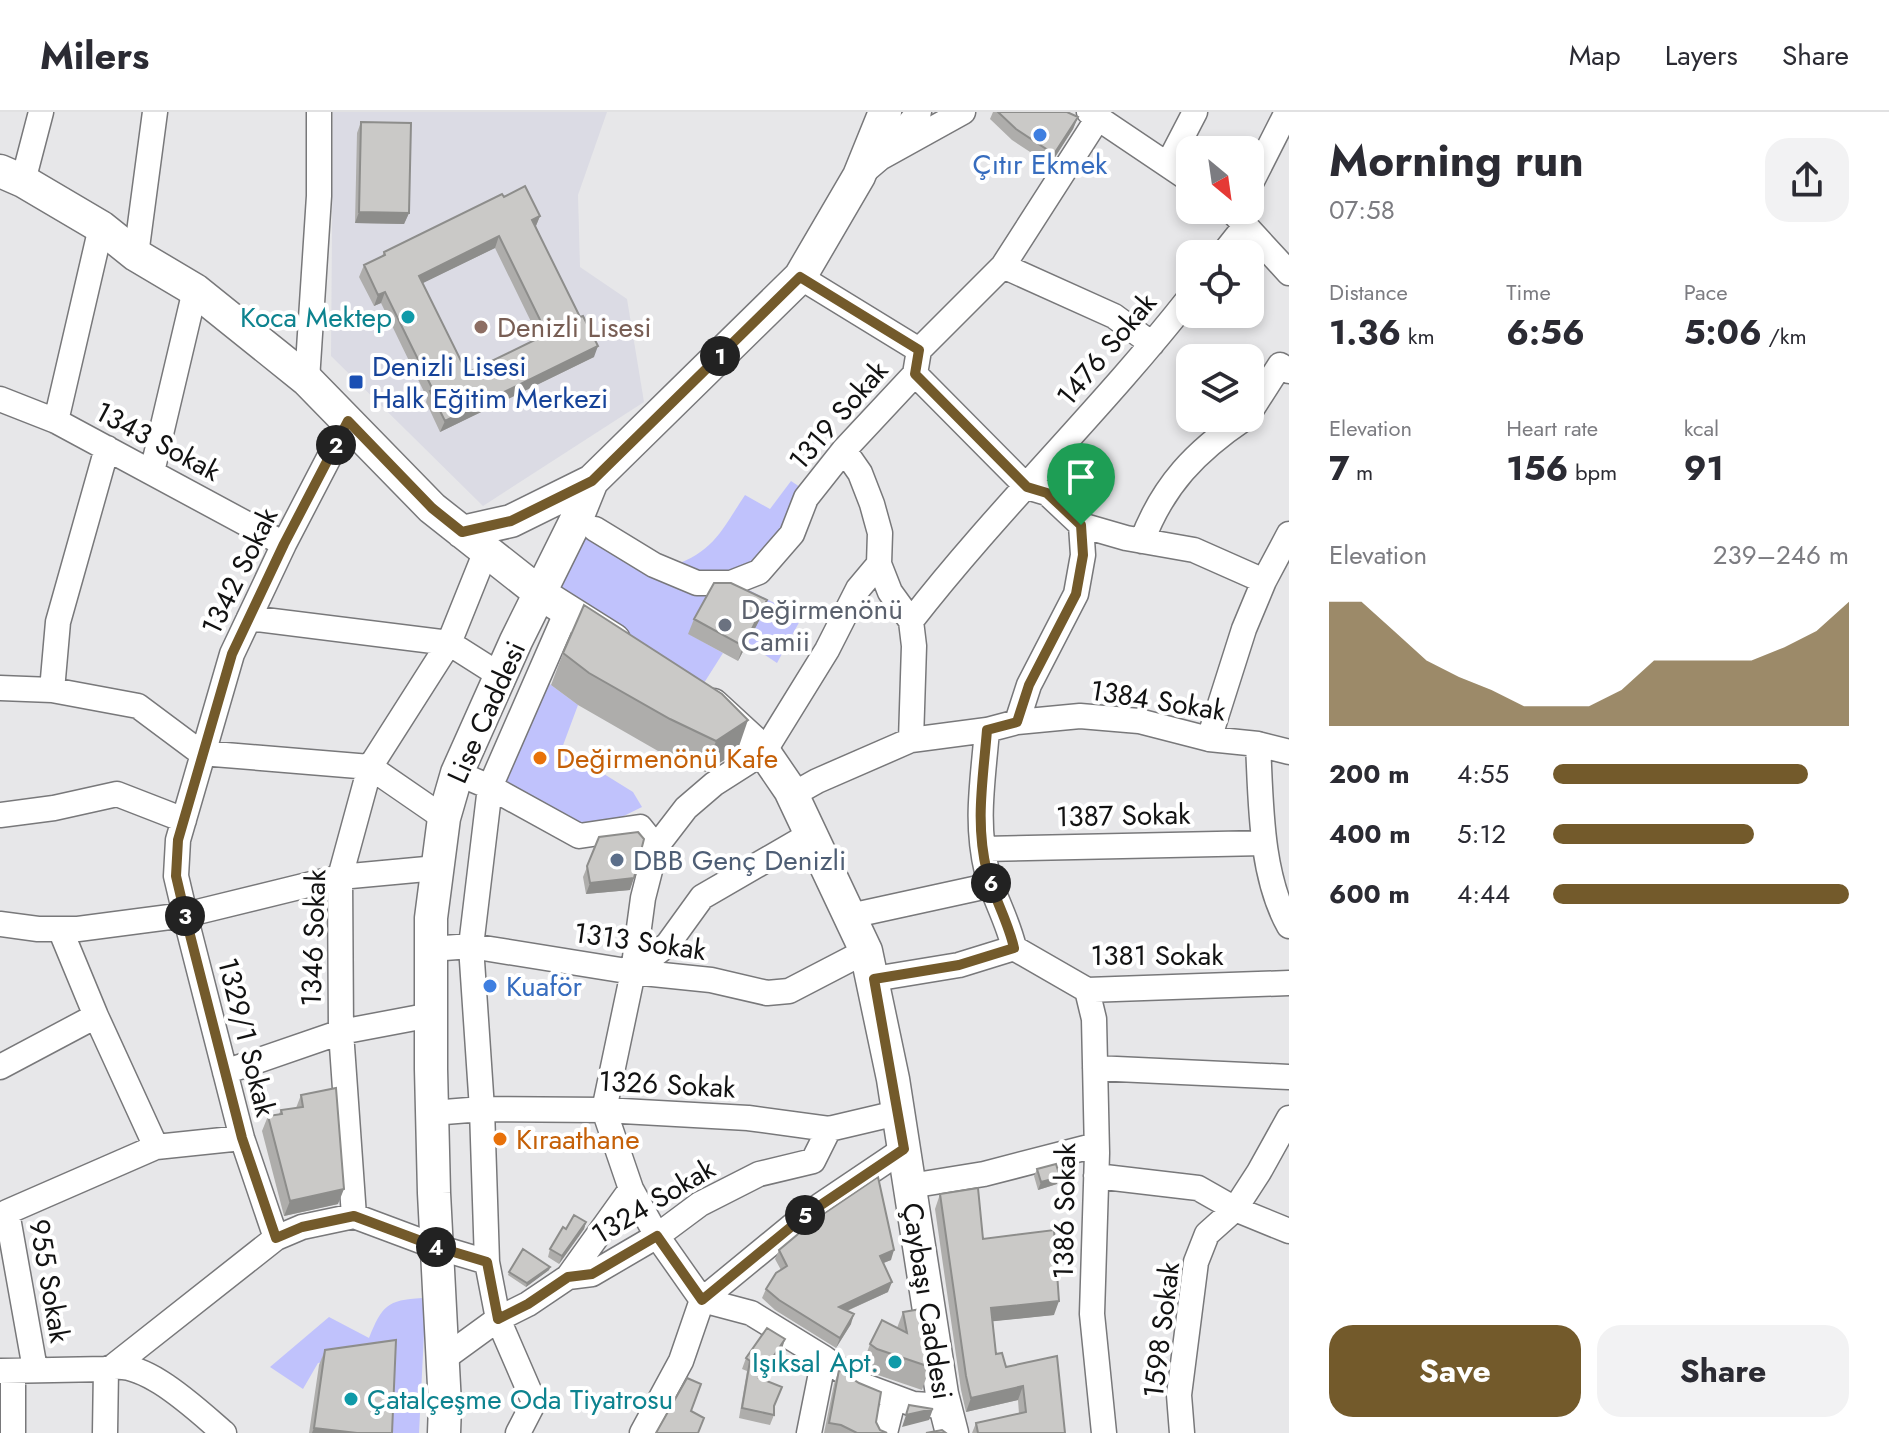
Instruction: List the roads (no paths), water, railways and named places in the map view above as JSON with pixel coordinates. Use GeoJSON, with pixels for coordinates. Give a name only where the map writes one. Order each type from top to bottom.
{"type":"FeatureCollection","features":[{"type":"Feature","properties":{"kind":"main road","name":"Lise Caddesi"},"geometry":{"type":"LineString","coordinates":[[444,1433],[432,1113],[431,918],[444,818],[457,773],[501,676],[554,602],[592,481],[800,277],[869,167],[890,123]]}},
{"type":"Feature","properties":{"kind":"main road"},"geometry":{"type":"LineString","coordinates":[[12,176],[101,227],[136,255],[195,290],[307,380],[432,508],[554,602],[633,652]]}},
{"type":"Feature","properties":{"kind":"main road"},"geometry":{"type":"LineString","coordinates":[[474,541],[592,481]]}},
{"type":"Feature","properties":{"kind":"main road","name":"Çaybaşı Caddesi"},"geometry":{"type":"LineString","coordinates":[[685,686],[722,711],[764,752],[792,795],[798,840],[850,916],[870,965],[904,1149],[948,1420]]}},
{"type":"Feature","properties":{"kind":"street"},"geometry":{"type":"LineString","coordinates":[[12,176],[41,112]]}},
{"type":"Feature","properties":{"kind":"street"},"geometry":{"type":"LineString","coordinates":[[136,255],[155,112]]}},
{"type":"Feature","properties":{"kind":"street"},"geometry":{"type":"LineString","coordinates":[[307,380],[319,196],[319,112]]}},
{"type":"Feature","properties":{"kind":"street"},"geometry":{"type":"LineString","coordinates":[[869,167],[919,112]]}},
{"type":"Feature","properties":{"kind":"street"},"geometry":{"type":"LineString","coordinates":[[890,123],[936,112]]}},
{"type":"Feature","properties":{"kind":"street"},"geometry":{"type":"LineString","coordinates":[[890,123],[963,112]]}},
{"type":"Feature","properties":{"kind":"street"},"geometry":{"type":"LineString","coordinates":[[1168,164],[1195,112]]}},
{"type":"Feature","properties":{"kind":"street"},"geometry":{"type":"LineString","coordinates":[[1264,157],[1287,112]]}},
{"type":"Feature","properties":{"kind":"street"},"geometry":{"type":"LineString","coordinates":[[1094,115],[1176,170]]}},
{"type":"Feature","properties":{"kind":"street","name":"1319 Sokak"},"geometry":{"type":"LineString","coordinates":[[595,529],[654,565],[697,583],[731,583],[759,572],[792,534],[806,498],[844,450],[1003,266],[1094,115]]}},
{"type":"Feature","properties":{"kind":"street"},"geometry":{"type":"LineString","coordinates":[[1247,224],[1289,273]]}},
{"type":"Feature","properties":{"kind":"street"},"geometry":{"type":"LineString","coordinates":[[56,421],[101,227]]}},
{"type":"Feature","properties":{"kind":"street"},"geometry":{"type":"LineString","coordinates":[[1003,266],[1114,316],[1152,344]]}},
{"type":"Feature","properties":{"kind":"street"},"geometry":{"type":"LineString","coordinates":[[800,277],[917,362],[1027,487],[1047,493],[1081,525],[1142,541],[1194,550],[1264,581]]}},
{"type":"Feature","properties":{"kind":"street"},"geometry":{"type":"LineString","coordinates":[[152,472],[195,290]]}},
{"type":"Feature","properties":{"kind":"street","name":"1476 Sokak"},"geometry":{"type":"LineString","coordinates":[[911,621],[946,575],[1027,487],[1176,314]]}},
{"type":"Feature","properties":{"kind":"street"},"geometry":{"type":"LineString","coordinates":[[1264,390],[1280,365],[1289,371]]}},
{"type":"Feature","properties":{"kind":"street","name":"1343 Sokak"},"geometry":{"type":"LineString","coordinates":[[0,399],[56,421],[284,544]]}},
{"type":"Feature","properties":{"kind":"street","name":"1342 Sokak"},"geometry":{"type":"LineString","coordinates":[[201,753],[232,654],[284,544],[348,421]]}},
{"type":"Feature","properties":{"kind":"street"},"geometry":{"type":"LineString","coordinates":[[1142,541],[1155,508],[1168,487],[1223,432]]}},
{"type":"Feature","properties":{"kind":"street"},"geometry":{"type":"LineString","coordinates":[[52,690],[58,622],[107,448]]}},
{"type":"Feature","properties":{"kind":"street"},"geometry":{"type":"LineString","coordinates":[[844,450],[860,473],[872,504],[880,533],[879,564],[890,592],[911,621],[914,646],[911,740]]}},
{"type":"Feature","properties":{"kind":"street"},"geometry":{"type":"LineString","coordinates":[[1017,722],[1029,685],[1076,594],[1083,555],[1081,525]]}},
{"type":"Feature","properties":{"kind":"street"},"geometry":{"type":"LineString","coordinates":[[1209,739],[1244,629],[1264,581],[1289,534]]}},
{"type":"Feature","properties":{"kind":"street","name":"1346 Sokak"},"geometry":{"type":"LineString","coordinates":[[354,1216],[341,1032],[340,877],[370,767],[449,643],[474,541]]}},
{"type":"Feature","properties":{"kind":"street"},"geometry":{"type":"LineString","coordinates":[[879,564],[858,589],[812,677],[764,752],[714,784],[686,808],[656,847],[643,898],[633,972],[604,1110],[631,1189],[657,1236],[702,1300],[751,1313],[862,1385],[948,1420]]}},
{"type":"Feature","properties":{"kind":"street"},"geometry":{"type":"LineString","coordinates":[[518,1433],[534,1402],[498,1319],[487,1262],[482,1109],[471,946],[490,787],[554,602]]}},
{"type":"Feature","properties":{"kind":"street"},"geometry":{"type":"LineString","coordinates":[[249,618],[449,643],[501,676]]}},
{"type":"Feature","properties":{"kind":"street"},"geometry":{"type":"LineString","coordinates":[[0,688],[52,690],[138,706],[201,753],[370,767],[444,818]]}},
{"type":"Feature","properties":{"kind":"street","name":"1384 Sokak"},"geometry":{"type":"LineString","coordinates":[[792,795],[911,740],[987,730],[1017,722],[1080,716],[1139,721],[1209,739],[1258,744],[1289,752]]}},
{"type":"Feature","properties":{"kind":"street"},"geometry":{"type":"LineString","coordinates":[[870,965],[959,965],[1014,948],[992,885],[979,827],[987,730]]}},
{"type":"Feature","properties":{"kind":"street"},"geometry":{"type":"LineString","coordinates":[[1258,744],[1264,843],[1281,912],[1289,926]]}},
{"type":"Feature","properties":{"kind":"street","name":"1329/1 Sokak"},"geometry":{"type":"LineString","coordinates":[[201,753],[178,840],[176,876],[242,1138],[276,1238]]}},
{"type":"Feature","properties":{"kind":"street"},"geometry":{"type":"LineString","coordinates":[[457,773],[490,787],[579,836],[640,827],[656,847]]}},
{"type":"Feature","properties":{"kind":"street"},"geometry":{"type":"LineString","coordinates":[[0,815],[54,808],[117,794],[184,820]]}},
{"type":"Feature","properties":{"kind":"street"},"geometry":{"type":"LineString","coordinates":[[633,972],[668,944],[702,897],[798,840]]}},
{"type":"Feature","properties":{"kind":"street","name":"1387 Sokak"},"geometry":{"type":"LineString","coordinates":[[983,849],[1264,843]]}},
{"type":"Feature","properties":{"kind":"street"},"geometry":{"type":"LineString","coordinates":[[0,924],[60,929],[185,915],[340,877],[437,868]]}},
{"type":"Feature","properties":{"kind":"street"},"geometry":{"type":"LineString","coordinates":[[850,916],[992,885]]}},
{"type":"Feature","properties":{"kind":"street"},"geometry":{"type":"LineString","coordinates":[[60,929],[156,1147]]}},
{"type":"Feature","properties":{"kind":"street","name":"1313 Sokak"},"geometry":{"type":"LineString","coordinates":[[431,949],[471,946],[633,972],[711,980],[767,993],[789,991],[834,967],[870,965]]}},
{"type":"Feature","properties":{"kind":"street","name":"1381 Sokak"},"geometry":{"type":"LineString","coordinates":[[1014,948],[1087,990],[1289,983]]}},
{"type":"Feature","properties":{"kind":"street","name":"1381 Sokak"},"geometry":{"type":"LineString","coordinates":[[1263,984],[1289,998]]}},
{"type":"Feature","properties":{"kind":"street","name":"1386 Sokak"},"geometry":{"type":"LineString","coordinates":[[1087,990],[1094,1019],[1095,1068],[1092,1314],[1104,1433]]}},
{"type":"Feature","properties":{"kind":"street"},"geometry":{"type":"LineString","coordinates":[[225,1072],[341,1032],[431,1015]]}},
{"type":"Feature","properties":{"kind":"street"},"geometry":{"type":"LineString","coordinates":[[0,1067],[96,1016]]}},
{"type":"Feature","properties":{"kind":"street"},"geometry":{"type":"LineString","coordinates":[[1095,1068],[1289,1077]]}},
{"type":"Feature","properties":{"kind":"street","name":"1326 Sokak"},"geometry":{"type":"LineString","coordinates":[[432,1113],[482,1109],[604,1110],[748,1118],[829,1129],[897,1113]]}},
{"type":"Feature","properties":{"kind":"street","name":"1598 Sokak"},"geometry":{"type":"LineString","coordinates":[[1182,1433],[1179,1395],[1196,1262],[1207,1234],[1235,1209],[1289,1118]]}},
{"type":"Feature","properties":{"kind":"street","name":"1324 Sokak"},"geometry":{"type":"LineString","coordinates":[[443,1359],[498,1319],[528,1304],[568,1277],[592,1274],[657,1236],[700,1204],[759,1174],[813,1161],[829,1129]]}},
{"type":"Feature","properties":{"kind":"street","name":"955 Sokak"},"geometry":{"type":"LineString","coordinates":[[16,1371],[7,1212],[156,1147],[242,1138]]}},
{"type":"Feature","properties":{"kind":"street"},"geometry":{"type":"LineString","coordinates":[[910,1186],[984,1174],[1096,1145]]}},
{"type":"Feature","properties":{"kind":"street"},"geometry":{"type":"LineString","coordinates":[[642,1433],[681,1361],[702,1300],[803,1217],[904,1149]]}},
{"type":"Feature","properties":{"kind":"street"},"geometry":{"type":"LineString","coordinates":[[1096,1176],[1198,1188],[1235,1209],[1289,1231]]}},
{"type":"Feature","properties":{"kind":"street"},"geometry":{"type":"LineString","coordinates":[[568,1277],[631,1189]]}},
{"type":"Feature","properties":{"kind":"street"},"geometry":{"type":"LineString","coordinates":[[105,1433],[110,1367],[276,1238],[302,1227],[354,1216],[487,1262]]}},
{"type":"Feature","properties":{"kind":"street"},"geometry":{"type":"LineString","coordinates":[[809,1433],[824,1358]]}},
{"type":"Feature","properties":{"kind":"street"},"geometry":{"type":"LineString","coordinates":[[13,1433],[16,1371],[110,1367],[151,1376],[224,1433]]}},
{"type":"Feature","properties":{"kind":"street"},"geometry":{"type":"LineString","coordinates":[[885,1433],[894,1397]]}},
{"type":"Feature","properties":{"kind":"place","name":"Çıtır Ekmek"},"geometry":{"type":"Point","coordinates":[1040,135]}},
{"type":"Feature","properties":{"kind":"place","name":"Koca Mektep"},"geometry":{"type":"Point","coordinates":[408,317]}},
{"type":"Feature","properties":{"kind":"place","name":"Denizli Lisesi"},"geometry":{"type":"Point","coordinates":[481,327]}},
{"type":"Feature","properties":{"kind":"place","name":"Denizli Lisesi Halk Eğitim Merkezi"},"geometry":{"type":"Point","coordinates":[356,382]}},
{"type":"Feature","properties":{"kind":"place","name":"Değirmenönü Camii"},"geometry":{"type":"Point","coordinates":[725,625]}},
{"type":"Feature","properties":{"kind":"place","name":"Değirmenönü Kafe"},"geometry":{"type":"Point","coordinates":[540,758]}},
{"type":"Feature","properties":{"kind":"place","name":"DBB Genç Denizli"},"geometry":{"type":"Point","coordinates":[617,860]}},
{"type":"Feature","properties":{"kind":"place","name":"Kuaför"},"geometry":{"type":"Point","coordinates":[490,986]}},
{"type":"Feature","properties":{"kind":"place","name":"Kıraathane"},"geometry":{"type":"Point","coordinates":[500,1139]}},
{"type":"Feature","properties":{"kind":"place","name":"Işıksal Apt."},"geometry":{"type":"Point","coordinates":[895,1362]}},
{"type":"Feature","properties":{"kind":"place","name":"Çatalçeşme Oda Tiyatrosu"},"geometry":{"type":"Point","coordinates":[351,1399]}}]}
